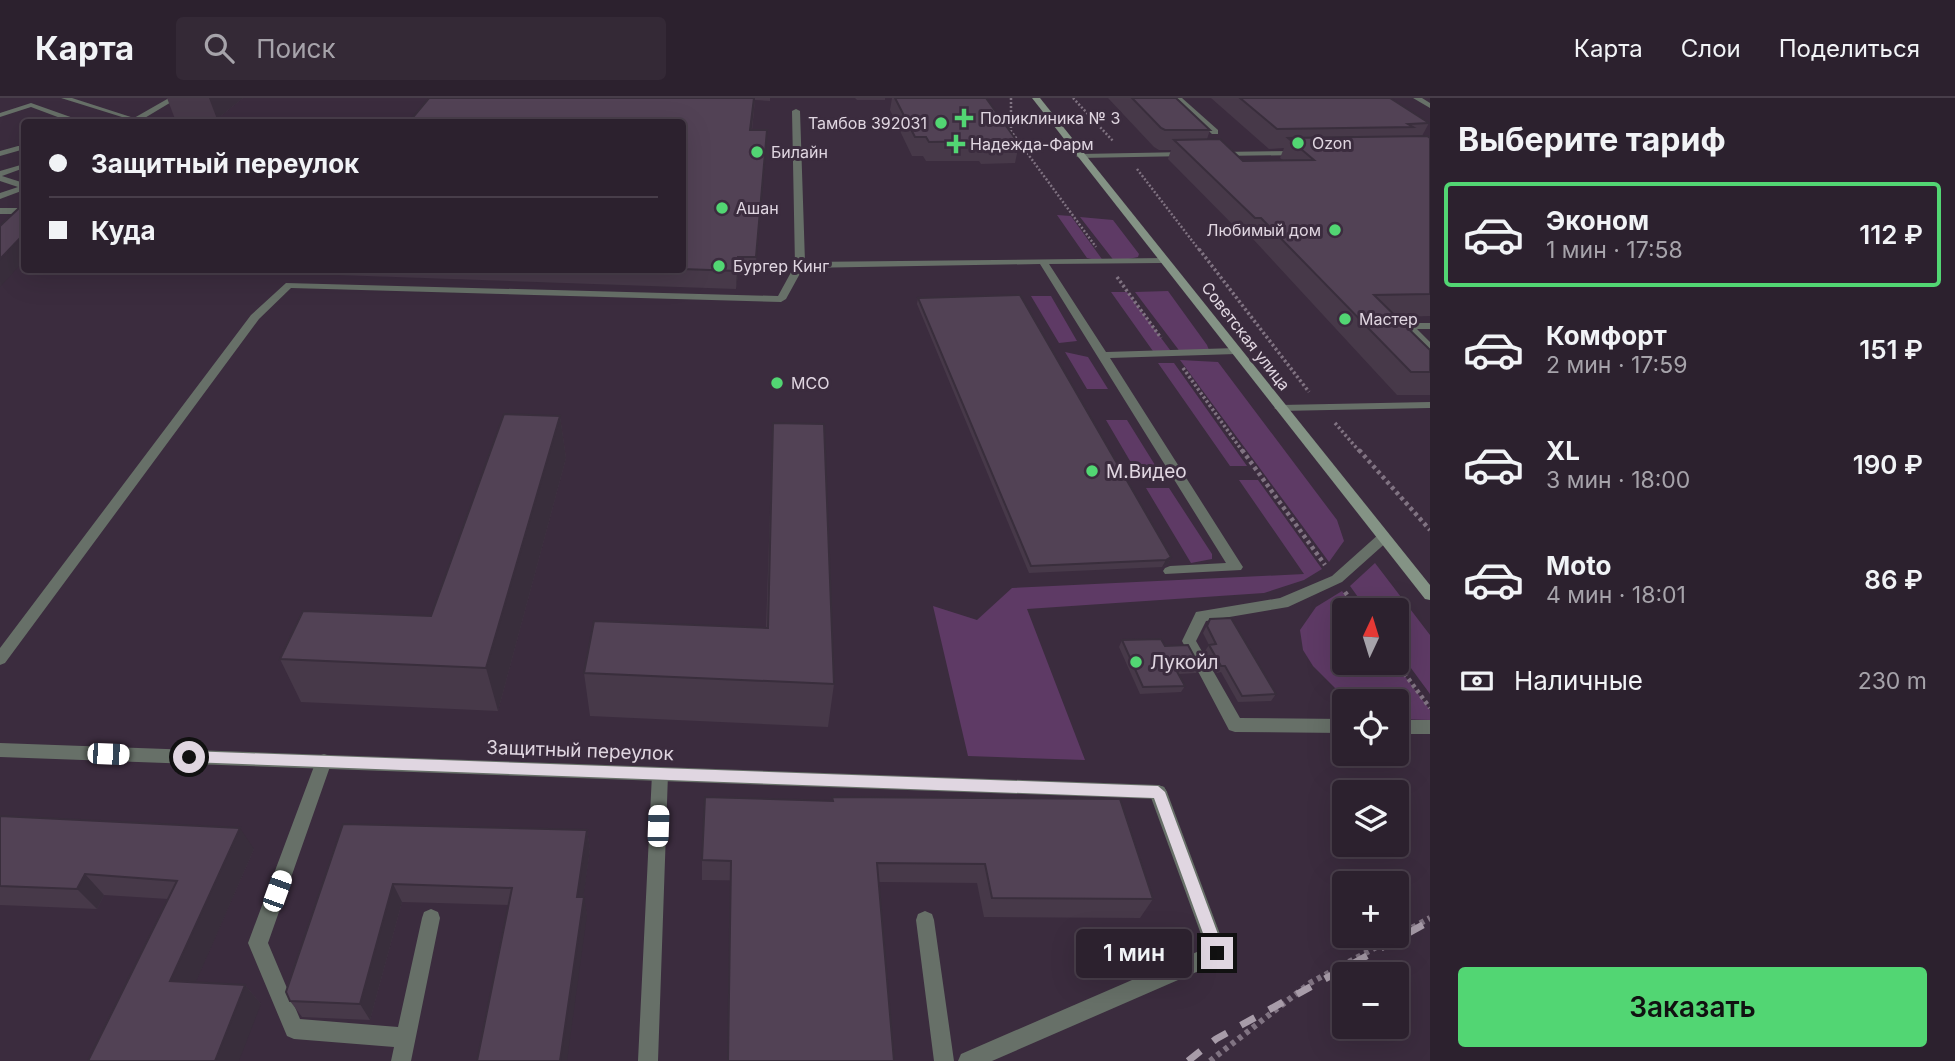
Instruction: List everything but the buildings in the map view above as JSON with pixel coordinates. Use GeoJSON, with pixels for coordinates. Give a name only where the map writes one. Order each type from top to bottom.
{"type":"FeatureCollection","features":[{"type":"Feature","properties":{"kind":"main road","name":"Советская улица"},"geometry":{"type":"LineString","coordinates":[[1035,98],[1430,595]]}},
{"type":"Feature","properties":{"kind":"street"},"geometry":{"type":"LineString","coordinates":[[65,98],[129,119]]}},
{"type":"Feature","properties":{"kind":"street"},"geometry":{"type":"LineString","coordinates":[[138,119],[174,98]]}},
{"type":"Feature","properties":{"kind":"street"},"geometry":{"type":"LineString","coordinates":[[1178,98],[1215,132]]}},
{"type":"Feature","properties":{"kind":"street"},"geometry":{"type":"LineString","coordinates":[[1417,98],[1430,106]]}},
{"type":"Feature","properties":{"kind":"street"},"geometry":{"type":"LineString","coordinates":[[0,115],[31,104],[68,119]]}},
{"type":"Feature","properties":{"kind":"street"},"geometry":{"type":"LineString","coordinates":[[0,659],[255,317],[289,285],[781,299],[800,265],[796,111]]}},
{"type":"Feature","properties":{"kind":"street"},"geometry":{"type":"LineString","coordinates":[[0,154],[18,148]]}},
{"type":"Feature","properties":{"kind":"street"},"geometry":{"type":"LineString","coordinates":[[1209,154],[1306,153]]}},
{"type":"Feature","properties":{"kind":"street"},"geometry":{"type":"LineString","coordinates":[[1080,156],[1195,154]]}},
{"type":"Feature","properties":{"kind":"street"},"geometry":{"type":"LineString","coordinates":[[0,176],[21,167]]}},
{"type":"Feature","properties":{"kind":"street"},"geometry":{"type":"LineString","coordinates":[[0,176],[21,185]]}},
{"type":"Feature","properties":{"kind":"street"},"geometry":{"type":"LineString","coordinates":[[0,196],[21,187]]}},
{"type":"Feature","properties":{"kind":"street"},"geometry":{"type":"LineString","coordinates":[[0,211],[16,211]]}},
{"type":"Feature","properties":{"kind":"street"},"geometry":{"type":"LineString","coordinates":[[800,265],[1162,260]]}},
{"type":"Feature","properties":{"kind":"street"},"geometry":{"type":"LineString","coordinates":[[1043,261],[1236,567],[1170,571]]}},
{"type":"Feature","properties":{"kind":"street"},"geometry":{"type":"LineString","coordinates":[[1430,326],[1408,326],[1430,348]]}},
{"type":"Feature","properties":{"kind":"street"},"geometry":{"type":"LineString","coordinates":[[1101,355],[1236,351]]}},
{"type":"Feature","properties":{"kind":"street"},"geometry":{"type":"LineString","coordinates":[[1280,408],[1430,405]]}},
{"type":"Feature","properties":{"kind":"street"},"geometry":{"type":"LineString","coordinates":[[1332,726],[1235,725],[1189,641],[1201,616],[1283,603],[1337,579],[1384,537]]}},
{"type":"Feature","properties":{"kind":"street"},"geometry":{"type":"LineString","coordinates":[[1409,727],[1430,727]]}},
{"type":"Feature","properties":{"kind":"street","name":"Защитный переулок"},"geometry":{"type":"LineString","coordinates":[[0,750],[1158,792],[1217,953],[968,1061]]}},
{"type":"Feature","properties":{"kind":"street"},"geometry":{"type":"LineString","coordinates":[[324,761],[258,943],[294,1030],[406,1038]]}},
{"type":"Feature","properties":{"kind":"street"},"geometry":{"type":"LineString","coordinates":[[648,1061],[660,774]]}},
{"type":"Feature","properties":{"kind":"street"},"geometry":{"type":"LineString","coordinates":[[401,1061],[431,918]]}},
{"type":"Feature","properties":{"kind":"street"},"geometry":{"type":"LineString","coordinates":[[925,920],[944,1061]]}},
{"type":"Feature","properties":{"kind":"path"},"geometry":{"type":"LineString","coordinates":[[1011,98],[1011,131],[1323,562]]}},
{"type":"Feature","properties":{"kind":"path"},"geometry":{"type":"LineString","coordinates":[[1073,98],[1126,155],[1320,407],[1430,530]]}},
{"type":"Feature","properties":{"kind":"path"},"geometry":{"type":"LineString","coordinates":[[1406,676],[1430,709]]}},
{"type":"Feature","properties":{"kind":"path"},"geometry":{"type":"LineString","coordinates":[[1210,1061],[1310,983],[1430,918]]}},
{"type":"Feature","properties":{"kind":"shaded area"},"geometry":{"type":"Polygon","coordinates":[[[1057,215],[1071,216],[1104,262],[1087,258],[1057,215]]]}},
{"type":"Feature","properties":{"kind":"shaded area"},"geometry":{"type":"Polygon","coordinates":[[[1080,217],[1113,220],[1139,254],[1138,257],[1115,262],[1080,217]]]}},
{"type":"Feature","properties":{"kind":"shaded area"},"geometry":{"type":"Polygon","coordinates":[[[1168,291],[1209,350],[1181,353],[1135,292],[1168,291]]]}},
{"type":"Feature","properties":{"kind":"shaded area"},"geometry":{"type":"Polygon","coordinates":[[[1111,292],[1127,292],[1173,354],[1155,354],[1111,292]]]}},
{"type":"Feature","properties":{"kind":"shaded area"},"geometry":{"type":"Polygon","coordinates":[[[1031,296],[1051,296],[1077,341],[1059,343],[1031,296]]]}},
{"type":"Feature","properties":{"kind":"shaded area"},"geometry":{"type":"Polygon","coordinates":[[[1065,352],[1088,357],[1108,389],[1087,389],[1065,352]]]}},
{"type":"Feature","properties":{"kind":"shaded area"},"geometry":{"type":"Polygon","coordinates":[[[1180,360],[1218,362],[1337,520],[1344,541],[1329,562],[1180,360]]]}},
{"type":"Feature","properties":{"kind":"shaded area"},"geometry":{"type":"Polygon","coordinates":[[[1158,363],[1174,363],[1247,466],[1230,466],[1158,363]]]}},
{"type":"Feature","properties":{"kind":"shaded area"},"geometry":{"type":"Polygon","coordinates":[[[1106,420],[1127,420],[1155,465],[1133,466],[1106,420]]]}},
{"type":"Feature","properties":{"kind":"shaded area"},"geometry":{"type":"Polygon","coordinates":[[[1239,480],[1258,480],[1322,569],[1304,580],[1264,593],[1027,609],[1085,760],[968,756],[933,606],[977,620],[1012,588],[1304,574],[1239,480]]]}},
{"type":"Feature","properties":{"kind":"shaded area"},"geometry":{"type":"Polygon","coordinates":[[[1146,488],[1169,488],[1212,554],[1212,559],[1191,563],[1146,488]]]}},
{"type":"Feature","properties":{"kind":"shaded area"},"geometry":{"type":"Polygon","coordinates":[[[1375,563],[1402,598],[1359,598],[1350,586],[1375,563]]]}},
{"type":"Feature","properties":{"kind":"shaded area"},"geometry":{"type":"Polygon","coordinates":[[[1342,591],[1347,598],[1332,598],[1332,676],[1405,676],[1430,710],[1430,720],[1409,719],[1409,689],[1336,689],[1313,666],[1303,650],[1300,630],[1316,607],[1342,591]]]}},
{"type":"Feature","properties":{"kind":"shaded area"},"geometry":{"type":"Polygon","coordinates":[[[1409,608],[1430,635],[1430,694],[1409,665],[1409,608]]]}},
{"type":"Feature","properties":{"kind":"railway"},"geometry":{"type":"LineString","coordinates":[[1188,1061],[1216,1039],[1430,921]]}},
{"type":"Feature","properties":{"kind":"place","name":"Поликлиника № 3"},"geometry":{"type":"Point","coordinates":[964,118]}},
{"type":"Feature","properties":{"kind":"place","name":"Тамбов 392031"},"geometry":{"type":"Point","coordinates":[941,123]}},
{"type":"Feature","properties":{"kind":"place","name":"Ozon"},"geometry":{"type":"Point","coordinates":[1298,143]}},
{"type":"Feature","properties":{"kind":"place","name":"Надежда-Фарм"},"geometry":{"type":"Point","coordinates":[956,144]}},
{"type":"Feature","properties":{"kind":"place","name":"Билайн"},"geometry":{"type":"Point","coordinates":[757,152]}},
{"type":"Feature","properties":{"kind":"place","name":"Ашан"},"geometry":{"type":"Point","coordinates":[722,208]}},
{"type":"Feature","properties":{"kind":"place","name":"Любимый дом"},"geometry":{"type":"Point","coordinates":[1335,230]}},
{"type":"Feature","properties":{"kind":"place","name":"Бургер Кинг"},"geometry":{"type":"Point","coordinates":[719,266]}},
{"type":"Feature","properties":{"kind":"place","name":"Мастер"},"geometry":{"type":"Point","coordinates":[1345,319]}},
{"type":"Feature","properties":{"kind":"place","name":"МСО"},"geometry":{"type":"Point","coordinates":[777,383]}},
{"type":"Feature","properties":{"kind":"place","name":"М.Видео"},"geometry":{"type":"Point","coordinates":[1092,471]}},
{"type":"Feature","properties":{"kind":"place","name":"Лукойл"},"geometry":{"type":"Point","coordinates":[1136,662]}},
{"type":"Feature","properties":{"kind":"route"},"geometry":{"type":"LineString","coordinates":[[189,757],[1158,792],[1217,953]]}}]}
